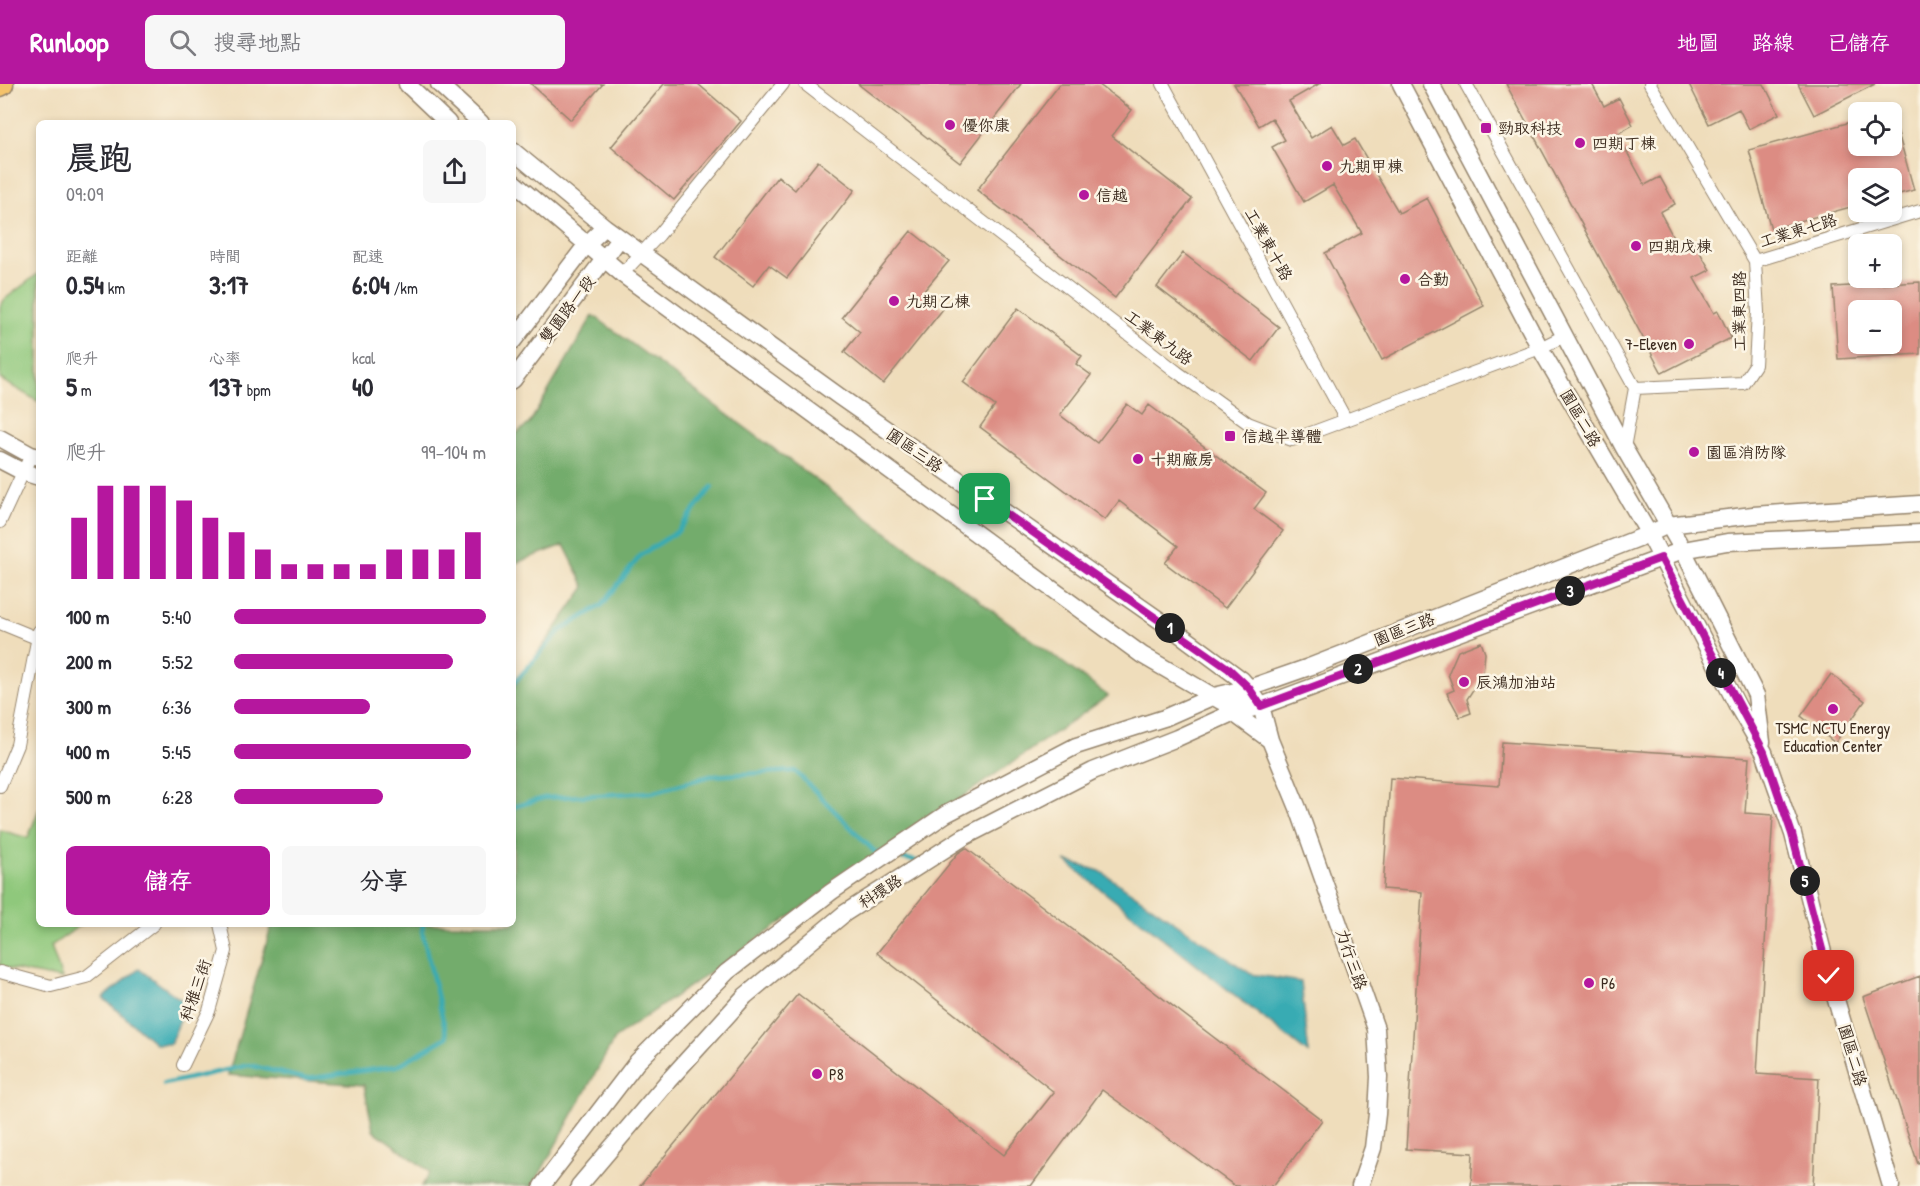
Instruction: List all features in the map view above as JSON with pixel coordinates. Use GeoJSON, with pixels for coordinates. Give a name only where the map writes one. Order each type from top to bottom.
{"type":"FeatureCollection","features":[{"type":"Feature","properties":{"kind":"street"},"geometry":{"type":"LineString","coordinates":[[407,84],[445,120]]}},
{"type":"Feature","properties":{"kind":"street"},"geometry":{"type":"LineString","coordinates":[[439,84],[478,120]]}},
{"type":"Feature","properties":{"kind":"street"},"geometry":{"type":"LineString","coordinates":[[622,274],[643,254],[783,84]]}},
{"type":"Feature","properties":{"kind":"street","name":"工業東九路"},"geometry":{"type":"LineString","coordinates":[[805,84],[1177,372],[1248,423],[1292,440],[1540,348],[1564,336]]}},
{"type":"Feature","properties":{"kind":"street","name":"工業東十路"},"geometry":{"type":"LineString","coordinates":[[1163,84],[1346,420]]}},
{"type":"Feature","properties":{"kind":"street","name":"園區二路"},"geometry":{"type":"LineString","coordinates":[[1401,84],[1540,348],[1648,534],[1764,752],[1792,834],[1829,976],[1891,1186]]}},
{"type":"Feature","properties":{"kind":"street","name":"園區二路"},"geometry":{"type":"LineString","coordinates":[[1431,84],[1624,448],[1683,550],[1755,695],[1764,752]]}},
{"type":"Feature","properties":{"kind":"street"},"geometry":{"type":"LineString","coordinates":[[1466,84],[1635,388],[1624,448]]}},
{"type":"Feature","properties":{"kind":"street","name":"工業東四路"},"geometry":{"type":"LineString","coordinates":[[1635,388],[1743,383],[1755,365],[1758,312],[1755,261],[1650,84]]}},
{"type":"Feature","properties":{"kind":"street","name":"園區三路"},"geometry":{"type":"LineString","coordinates":[[516,153],[620,238],[840,397],[1229,669],[1249,688],[1309,667],[1668,525],[1753,515],[1920,504]]}},
{"type":"Feature","properties":{"kind":"street","name":"園區三路"},"geometry":{"type":"LineString","coordinates":[[516,185],[622,274],[1123,641],[1222,703]]}},
{"type":"Feature","properties":{"kind":"street","name":"工業東七路"},"geometry":{"type":"LineString","coordinates":[[1755,261],[1920,211]]}},
{"type":"Feature","properties":{"kind":"street","name":"雙園路一段"},"geometry":{"type":"LineString","coordinates":[[516,337],[587,244],[605,227]]}},
{"type":"Feature","properties":{"kind":"street","name":"雙園路一段"},"geometry":{"type":"LineString","coordinates":[[516,376],[620,238]]}},
{"type":"Feature","properties":{"kind":"street"},"geometry":{"type":"LineString","coordinates":[[0,438],[35,456],[31,475],[0,522]]}},
{"type":"Feature","properties":{"kind":"street"},"geometry":{"type":"LineString","coordinates":[[0,460],[31,475]]}},
{"type":"Feature","properties":{"kind":"street","name":"園區三路"},"geometry":{"type":"LineString","coordinates":[[1261,706],[1683,550],[1727,542],[1920,533]]}},
{"type":"Feature","properties":{"kind":"street"},"geometry":{"type":"LineString","coordinates":[[0,623],[36,635]]}},
{"type":"Feature","properties":{"kind":"street"},"geometry":{"type":"LineString","coordinates":[[0,786],[17,745],[36,646]]}},
{"type":"Feature","properties":{"kind":"street"},"geometry":{"type":"LineString","coordinates":[[1171,715],[1179,710],[1187,694],[1186,686],[1179,678]]}},
{"type":"Feature","properties":{"kind":"street","name":"科環路"},"geometry":{"type":"LineString","coordinates":[[579,1186],[668,1081],[745,996],[845,913],[964,837],[1093,771],[1177,738],[1222,703],[1249,688]]}},
{"type":"Feature","properties":{"kind":"street","name":"力行三路"},"geometry":{"type":"LineString","coordinates":[[1249,688],[1261,706],[1270,740],[1298,808],[1376,1029],[1379,1077],[1377,1114],[1373,1148],[1360,1186]]}},
{"type":"Feature","properties":{"kind":"street"},"geometry":{"type":"LineString","coordinates":[[1222,703],[1270,740]]}},
{"type":"Feature","properties":{"kind":"street","name":"科環路"},"geometry":{"type":"LineString","coordinates":[[542,1186],[637,1062],[727,972],[831,892],[946,814],[1076,746],[1171,715],[1222,703],[1261,706]]}},
{"type":"Feature","properties":{"kind":"street"},"geometry":{"type":"LineString","coordinates":[[0,972],[51,986],[86,977],[150,927]]}},
{"type":"Feature","properties":{"kind":"street","name":"科雅三街"},"geometry":{"type":"LineString","coordinates":[[183,1065],[209,1011],[226,951],[221,927]]}},
{"type":"Feature","properties":{"kind":"green space"},"geometry":{"type":"Polygon","coordinates":[[[36,275],[36,400],[0,379],[0,306],[5,299],[36,275]]]}},
{"type":"Feature","properties":{"kind":"green space"},"geometry":{"type":"Polygon","coordinates":[[[593,315],[1108,696],[615,1038],[533,1186],[422,1186],[430,1172],[373,1130],[364,1085],[228,1075],[271,927],[516,927],[516,684],[585,587],[564,545],[516,563],[516,434],[529,424],[593,315]]]}},
{"type":"Feature","properties":{"kind":"green space"},"geometry":{"type":"Polygon","coordinates":[[[36,817],[36,927],[78,927],[51,946],[62,979],[0,967],[0,830],[28,838],[36,817]]]}},
{"type":"Feature","properties":{"kind":"water"},"geometry":{"type":"Polygon","coordinates":[[[1065,861],[1100,871],[1251,974],[1301,982],[1309,1054],[1065,861]]]}},
{"type":"Feature","properties":{"kind":"water"},"geometry":{"type":"Polygon","coordinates":[[[139,969],[187,1004],[170,1044],[156,1044],[103,998],[139,969]]]}},
{"type":"Feature","properties":{"kind":"building"},"geometry":{"type":"Polygon","coordinates":[[[531,84],[603,84],[571,120],[531,84]]]}},
{"type":"Feature","properties":{"kind":"building"},"geometry":{"type":"Polygon","coordinates":[[[664,84],[698,84],[741,121],[674,200],[611,147],[664,84]]]}},
{"type":"Feature","properties":{"kind":"building","name":"優你康"},"geometry":{"type":"Polygon","coordinates":[[[858,84],[1021,84],[960,163],[858,84]]]}},
{"type":"Feature","properties":{"kind":"building","name":"信越"},"geometry":{"type":"Polygon","coordinates":[[[1060,84],[1098,84],[1132,110],[1112,136],[1192,199],[1115,298],[977,190],[1060,84]]]}},
{"type":"Feature","properties":{"kind":"building","name":"合勤"},"geometry":{"type":"Polygon","coordinates":[[[1234,84],[1319,84],[1289,101],[1311,138],[1332,125],[1344,145],[1355,139],[1399,213],[1427,198],[1484,306],[1382,360],[1325,253],[1362,233],[1333,185],[1304,202],[1272,147],[1285,140],[1272,118],[1259,126],[1234,84]]]}},
{"type":"Feature","properties":{"kind":"building"},"geometry":{"type":"Polygon","coordinates":[[[1506,84],[1592,84],[1604,106],[1619,98],[1633,125],[1617,134],[1645,185],[1660,177],[1675,204],[1660,212],[1680,250],[1694,242],[1710,270],[1694,278],[1714,313],[1718,311],[1731,338],[1662,373],[1506,84]]]}},
{"type":"Feature","properties":{"kind":"building"},"geometry":{"type":"Polygon","coordinates":[[[1689,84],[1764,84],[1779,114],[1749,129],[1739,109],[1709,124],[1689,84]]]}},
{"type":"Feature","properties":{"kind":"building"},"geometry":{"type":"Polygon","coordinates":[[[1798,84],[1875,84],[1814,115],[1798,84]]]}},
{"type":"Feature","properties":{"kind":"building"},"geometry":{"type":"Polygon","coordinates":[[[1848,123],[1848,156],[1902,156],[1902,147],[1914,190],[1902,193],[1902,168],[1848,168],[1848,208],[1771,229],[1749,150],[1848,123]]]}},
{"type":"Feature","properties":{"kind":"building"},"geometry":{"type":"Polygon","coordinates":[[[818,161],[855,190],[787,278],[769,265],[753,286],[715,257],[778,176],[795,190],[818,161]]]}},
{"type":"Feature","properties":{"kind":"building","name":"九期乙棟"},"geometry":{"type":"Polygon","coordinates":[[[911,231],[949,261],[923,292],[943,309],[883,384],[844,352],[860,332],[842,317],[911,231]]]}},
{"type":"Feature","properties":{"kind":"building"},"geometry":{"type":"Polygon","coordinates":[[[1183,253],[1279,327],[1253,361],[1157,287],[1183,253]]]}},
{"type":"Feature","properties":{"kind":"building"},"geometry":{"type":"Polygon","coordinates":[[[1920,282],[1920,354],[1838,359],[1833,287],[1902,288],[1902,283],[1920,282]]]}},
{"type":"Feature","properties":{"kind":"building","name":"十期廠房"},"geometry":{"type":"Polygon","coordinates":[[[1018,308],[1082,356],[1076,364],[1091,375],[1060,415],[1097,443],[1127,404],[1142,415],[1149,405],[1266,493],[1254,509],[1283,531],[1225,608],[1165,563],[1178,546],[1119,501],[1105,520],[980,427],[995,406],[963,382],[1018,308]]]}},
{"type":"Feature","properties":{"kind":"building","name":"辰鴻加油站"},"geometry":{"type":"Polygon","coordinates":[[[1481,642],[1485,653],[1483,674],[1467,699],[1471,713],[1460,717],[1447,693],[1454,690],[1448,674],[1458,651],[1481,642]]]}},
{"type":"Feature","properties":{"kind":"building","name":"TSMC NCTU Energy Education Center"},"geometry":{"type":"Polygon","coordinates":[[[1831,674],[1865,701],[1835,743],[1801,716],[1831,674]]]}},
{"type":"Feature","properties":{"kind":"building","name":"P6"},"geometry":{"type":"Polygon","coordinates":[[[1502,742],[1749,758],[1745,813],[1773,815],[1757,1074],[1819,1078],[1813,1186],[1471,1186],[1473,1153],[1406,1149],[1422,892],[1383,889],[1390,778],[1499,786],[1502,742]]]}},
{"type":"Feature","properties":{"kind":"building"},"geometry":{"type":"Polygon","coordinates":[[[966,848],[1322,1120],[1273,1186],[1235,1186],[1102,1090],[1031,1186],[640,1186],[798,994],[1004,1155],[1054,1092],[877,953],[958,853],[966,848]]]}},
{"type":"Feature","properties":{"kind":"building"},"geometry":{"type":"Polygon","coordinates":[[[1920,976],[1920,1163],[1918,1164],[1863,997],[1920,976]]]}},
{"type":"Feature","properties":{"kind":"waterway"},"geometry":{"type":"LineString","coordinates":[[516,681],[560,631],[602,605],[641,555],[678,531],[712,487]]}},
{"type":"Feature","properties":{"kind":"waterway"},"geometry":{"type":"LineString","coordinates":[[516,806],[544,798],[652,792],[710,776],[795,771],[875,852],[881,853]]}},
{"type":"Feature","properties":{"kind":"waterway"},"geometry":{"type":"LineString","coordinates":[[892,856],[916,861]]}},
{"type":"Feature","properties":{"kind":"waterway"},"geometry":{"type":"LineString","coordinates":[[164,1084],[249,1065],[306,1079],[397,1066],[447,1037],[423,927]]}},
{"type":"Feature","properties":{"kind":"place","name":"優你康"},"geometry":{"type":"Point","coordinates":[950,125]}},
{"type":"Feature","properties":{"kind":"place","name":"勁取科技"},"geometry":{"type":"Point","coordinates":[1486,128]}},
{"type":"Feature","properties":{"kind":"place","name":"四期丁棟"},"geometry":{"type":"Point","coordinates":[1580,143]}},
{"type":"Feature","properties":{"kind":"place","name":"九期甲棟"},"geometry":{"type":"Point","coordinates":[1327,166]}},
{"type":"Feature","properties":{"kind":"place","name":"信越"},"geometry":{"type":"Point","coordinates":[1084,195]}},
{"type":"Feature","properties":{"kind":"place","name":"四期戊棟"},"geometry":{"type":"Point","coordinates":[1636,246]}},
{"type":"Feature","properties":{"kind":"place","name":"合勤"},"geometry":{"type":"Point","coordinates":[1405,279]}},
{"type":"Feature","properties":{"kind":"place","name":"九期乙棟"},"geometry":{"type":"Point","coordinates":[894,301]}},
{"type":"Feature","properties":{"kind":"place","name":"7-Eleven"},"geometry":{"type":"Point","coordinates":[1689,344]}},
{"type":"Feature","properties":{"kind":"place","name":"信越半導體"},"geometry":{"type":"Point","coordinates":[1230,436]}},
{"type":"Feature","properties":{"kind":"place","name":"園區消防隊"},"geometry":{"type":"Point","coordinates":[1694,452]}},
{"type":"Feature","properties":{"kind":"place","name":"十期廠房"},"geometry":{"type":"Point","coordinates":[1138,459]}},
{"type":"Feature","properties":{"kind":"place","name":"辰鴻加油站"},"geometry":{"type":"Point","coordinates":[1464,682]}},
{"type":"Feature","properties":{"kind":"place","name":"TSMC NCTU Energy Education Center"},"geometry":{"type":"Point","coordinates":[1833,709]}},
{"type":"Feature","properties":{"kind":"place","name":"P6"},"geometry":{"type":"Point","coordinates":[1589,983]}},
{"type":"Feature","properties":{"kind":"place","name":"P8"},"geometry":{"type":"Point","coordinates":[817,1074]}},
{"type":"Feature","properties":{"kind":"route"},"geometry":{"type":"LineString","coordinates":[[985,499],[1229,669],[1249,688],[1261,706],[1661,558],[1738,707],[1764,752],[1792,834],[1829,976]]}}]}
